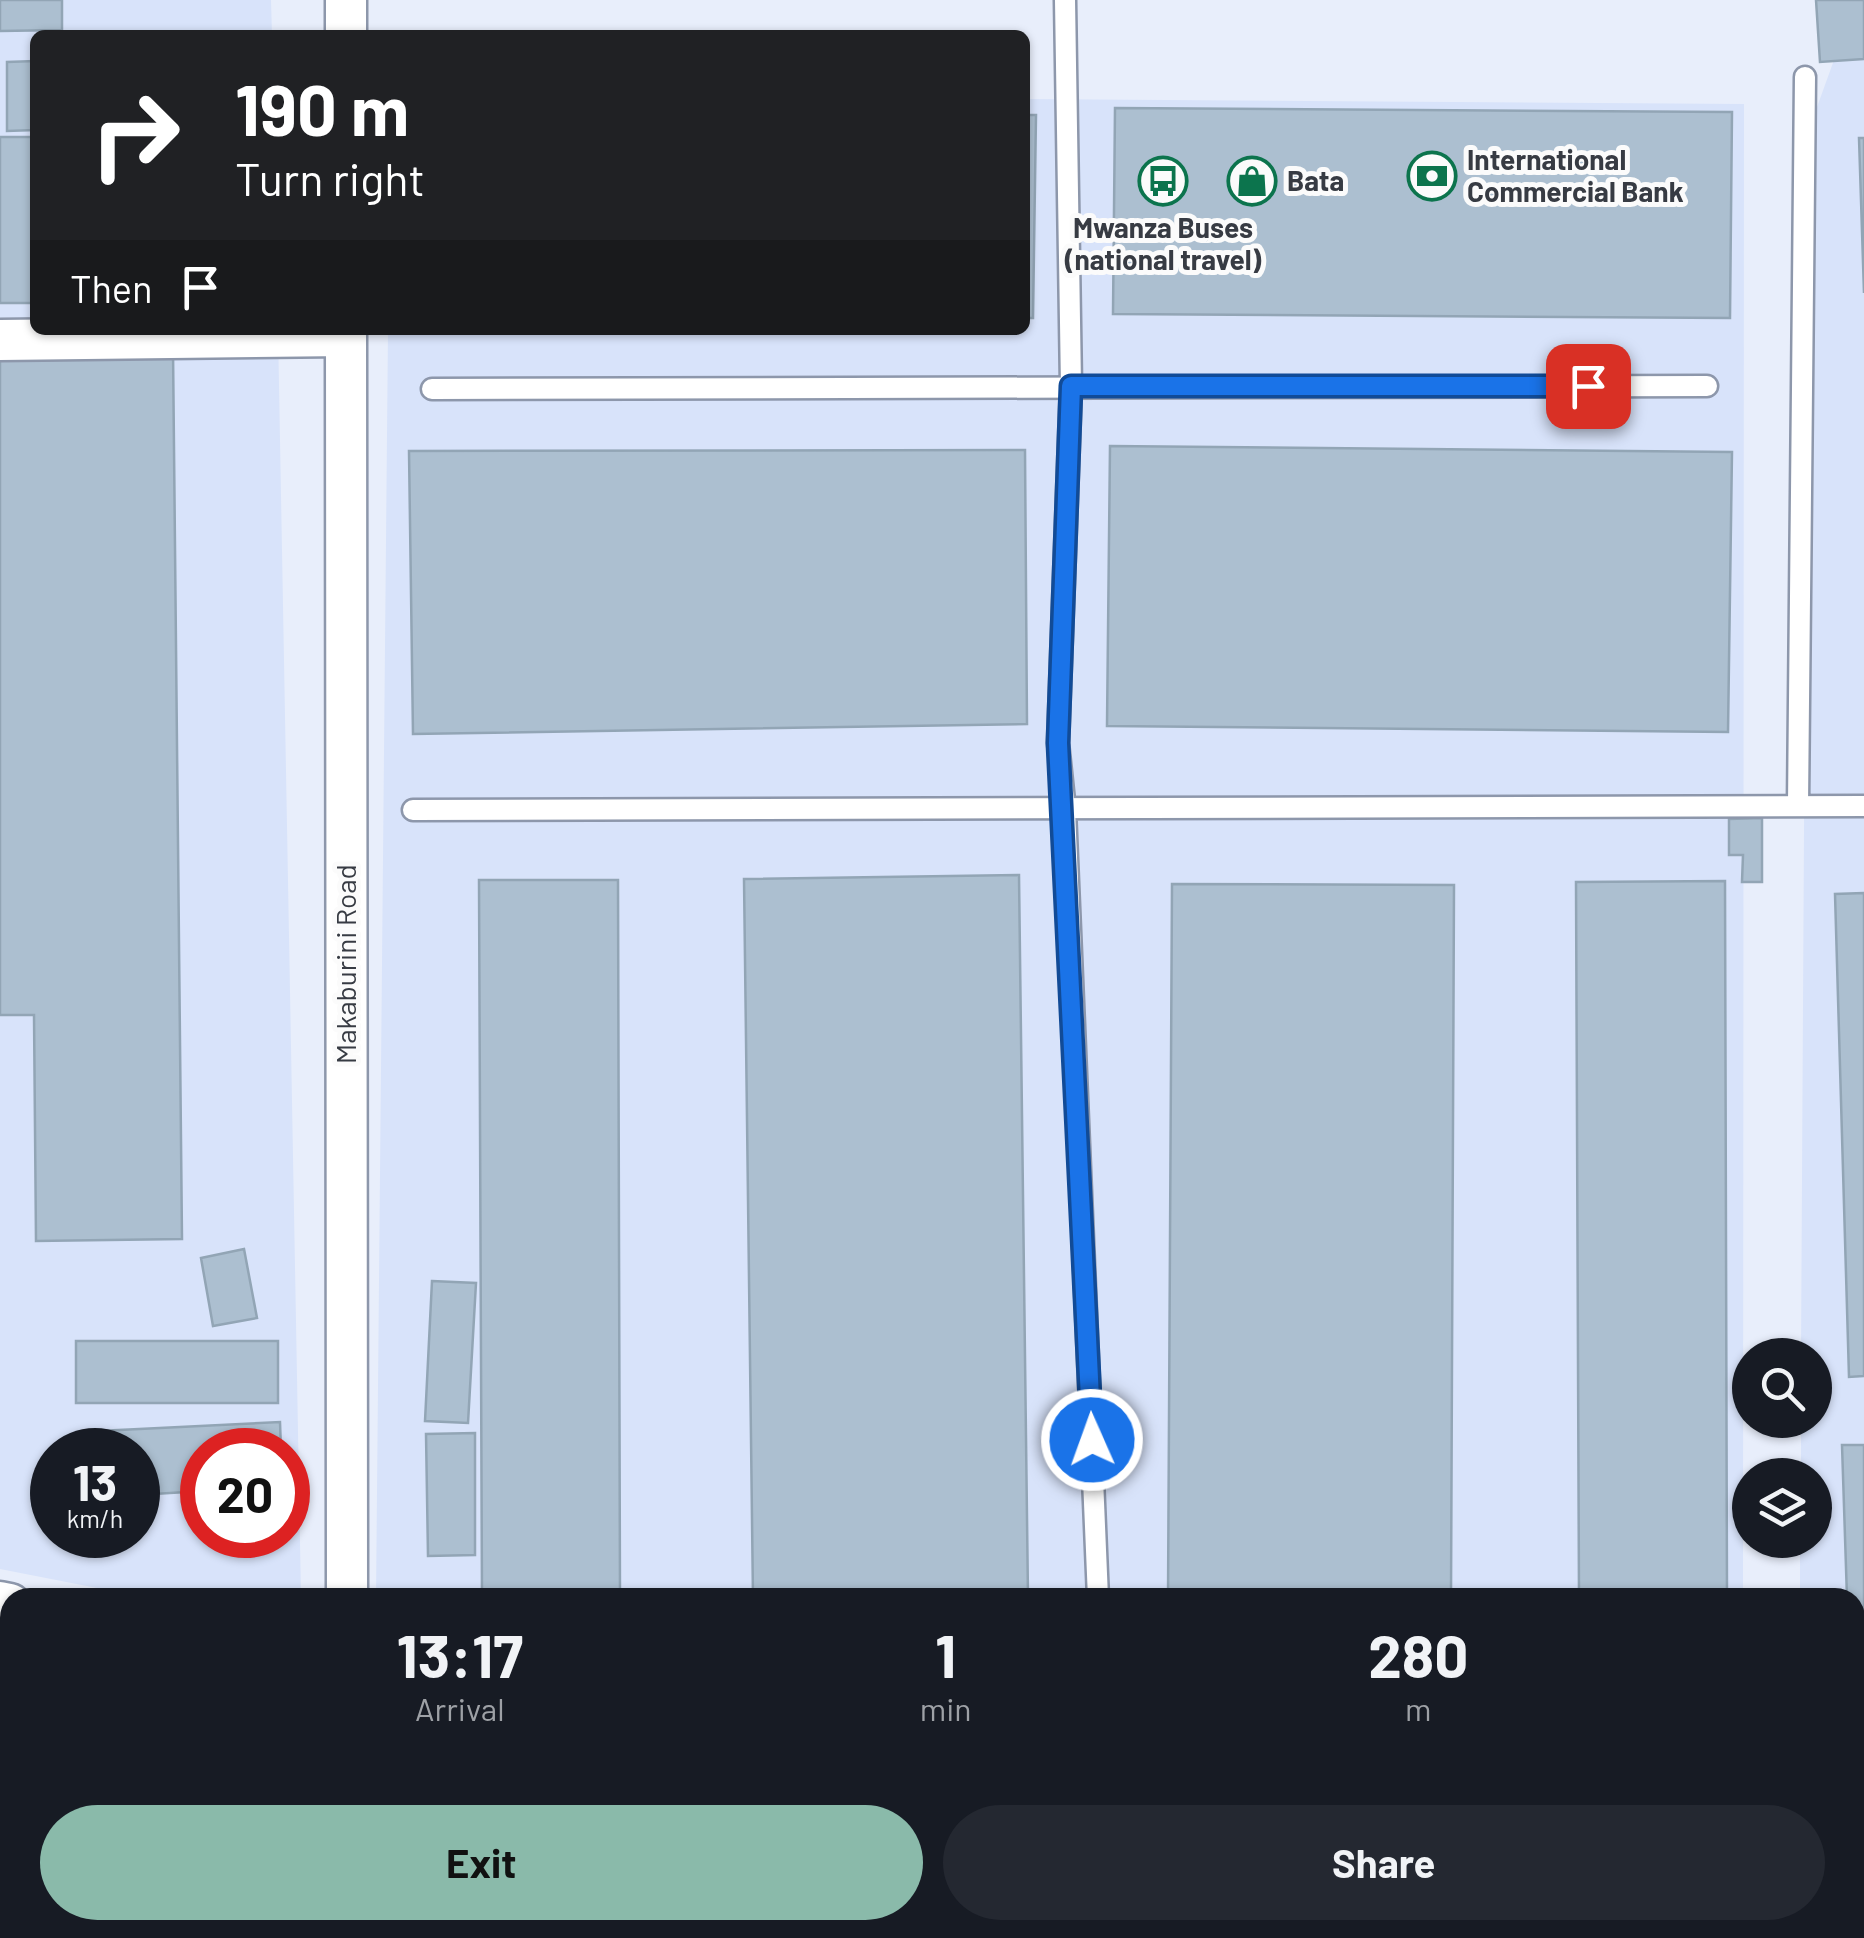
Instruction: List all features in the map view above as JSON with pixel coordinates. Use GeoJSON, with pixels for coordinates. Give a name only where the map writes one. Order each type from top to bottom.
{"type":"FeatureCollection","features":[{"type":"Feature","properties":{"kind":"street"},"geometry":{"type":"LineString","coordinates":[[346,0],[346,30]]}},
{"type":"Feature","properties":{"kind":"street"},"geometry":{"type":"LineString","coordinates":[[0,340],[247,335]]}},
{"type":"Feature","properties":{"kind":"street","name":"Makaburini Road"},"geometry":{"type":"LineString","coordinates":[[346,335],[346,1588]]}},
{"type":"Feature","properties":{"kind":"lane"},"geometry":{"type":"LineString","coordinates":[[1065,0],[1071,386],[1058,743],[1065,810],[1098,1588]]}},
{"type":"Feature","properties":{"kind":"lane"},"geometry":{"type":"LineString","coordinates":[[1798,804],[1805,77]]}},
{"type":"Feature","properties":{"kind":"lane"},"geometry":{"type":"LineString","coordinates":[[432,389],[1707,386]]}},
{"type":"Feature","properties":{"kind":"lane"},"geometry":{"type":"LineString","coordinates":[[412,810],[1864,806]]}},
{"type":"Feature","properties":{"kind":"shaded area"},"geometry":{"type":"Polygon","coordinates":[[[0,0],[271,0],[272,30],[30,30],[30,335],[278,335],[298,1428],[180,1428],[180,1558],[300,1558],[301,1588],[97,1588],[0,1569],[0,0]]]}},
{"type":"Feature","properties":{"kind":"shaded area"},"geometry":{"type":"Polygon","coordinates":[[[1864,0],[1864,1588],[1800,1588],[1800,1558],[1832,1558],[1832,1458],[1801,1458],[1801,1438],[1832,1438],[1832,1338],[1801,1338],[1808,132],[1847,24],[1864,0]]]}},
{"type":"Feature","properties":{"kind":"shaded area"},"geometry":{"type":"Polygon","coordinates":[[[1030,99],[1744,104],[1743,1338],[1732,1338],[1732,1438],[1743,1438],[1743,1458],[1732,1458],[1732,1558],[1743,1558],[1743,1588],[376,1588],[388,335],[1030,335],[1030,99]]]}},
{"type":"Feature","properties":{"kind":"building"},"geometry":{"type":"Polygon","coordinates":[[[0,0],[62,0],[62,30],[0,31],[0,0]]]}},
{"type":"Feature","properties":{"kind":"building"},"geometry":{"type":"Polygon","coordinates":[[[1816,0],[1864,0],[1864,59],[1820,62],[1816,0]]]}},
{"type":"Feature","properties":{"kind":"building"},"geometry":{"type":"Polygon","coordinates":[[[30,61],[30,130],[7,131],[7,62],[30,61]]]}},
{"type":"Feature","properties":{"kind":"building"},"geometry":{"type":"Polygon","coordinates":[[[1115,108],[1732,112],[1730,318],[1113,314],[1115,108]]]}},
{"type":"Feature","properties":{"kind":"building"},"geometry":{"type":"Polygon","coordinates":[[[1030,115],[1036,115],[1033,318],[1030,115]]]}},
{"type":"Feature","properties":{"kind":"building"},"geometry":{"type":"Polygon","coordinates":[[[0,137],[30,137],[30,303],[0,303],[0,137]]]}},
{"type":"Feature","properties":{"kind":"building"},"geometry":{"type":"Polygon","coordinates":[[[1859,138],[1864,138],[1864,293],[1859,138]]]}},
{"type":"Feature","properties":{"kind":"building"},"geometry":{"type":"Polygon","coordinates":[[[173,349],[182,1239],[36,1241],[34,1015],[0,1015],[0,351],[173,349]]]}},
{"type":"Feature","properties":{"kind":"building"},"geometry":{"type":"Polygon","coordinates":[[[1110,446],[1732,452],[1728,732],[1107,726],[1110,446]]]}},
{"type":"Feature","properties":{"kind":"building"},"geometry":{"type":"Polygon","coordinates":[[[1025,450],[1027,724],[413,734],[409,451],[1025,450]]]}},
{"type":"Feature","properties":{"kind":"building"},"geometry":{"type":"Polygon","coordinates":[[[1762,818],[1762,882],[1742,882],[1743,855],[1729,855],[1729,819],[1762,818]]]}},
{"type":"Feature","properties":{"kind":"building"},"geometry":{"type":"Polygon","coordinates":[[[1019,875],[1028,1588],[753,1588],[744,879],[1019,875]]]}},
{"type":"Feature","properties":{"kind":"building"},"geometry":{"type":"Polygon","coordinates":[[[479,880],[618,880],[620,1588],[482,1588],[479,880]]]}},
{"type":"Feature","properties":{"kind":"building"},"geometry":{"type":"Polygon","coordinates":[[[1725,881],[1727,1588],[1579,1588],[1576,882],[1725,881]]]}},
{"type":"Feature","properties":{"kind":"building"},"geometry":{"type":"Polygon","coordinates":[[[1172,884],[1454,885],[1451,1588],[1168,1588],[1172,884]]]}},
{"type":"Feature","properties":{"kind":"building"},"geometry":{"type":"Polygon","coordinates":[[[1864,893],[1864,1376],[1849,1377],[1835,894],[1864,893]]]}},
{"type":"Feature","properties":{"kind":"building"},"geometry":{"type":"Polygon","coordinates":[[[244,1249],[257,1318],[213,1326],[201,1258],[244,1249]]]}},
{"type":"Feature","properties":{"kind":"building"},"geometry":{"type":"Polygon","coordinates":[[[432,1281],[476,1283],[468,1423],[425,1421],[432,1281]]]}},
{"type":"Feature","properties":{"kind":"building"},"geometry":{"type":"Polygon","coordinates":[[[76,1341],[278,1341],[278,1403],[76,1403],[76,1341]]]}},
{"type":"Feature","properties":{"kind":"building"},"geometry":{"type":"Polygon","coordinates":[[[280,1422],[280,1428],[180,1428],[180,1492],[160,1494],[159,1428],[280,1422]]]}},
{"type":"Feature","properties":{"kind":"building"},"geometry":{"type":"Polygon","coordinates":[[[475,1433],[475,1555],[428,1556],[426,1434],[475,1433]]]}},
{"type":"Feature","properties":{"kind":"building"},"geometry":{"type":"Polygon","coordinates":[[[1842,1445],[1864,1445],[1864,1588],[1847,1588],[1842,1445]]]}},
{"type":"Feature","properties":{"kind":"place","name":"International Commercial Bank"},"geometry":{"type":"Point","coordinates":[1432,176]}},
{"type":"Feature","properties":{"kind":"place","name":"Mwanza Buses (national travel)"},"geometry":{"type":"Point","coordinates":[1163,181]}},
{"type":"Feature","properties":{"kind":"place","name":"Bata"},"geometry":{"type":"Point","coordinates":[1252,181]}},
{"type":"Feature","properties":{"kind":"route"},"geometry":{"type":"LineString","coordinates":[[1092,1440],[1065,810],[1058,743],[1071,386],[1588,386]]}}]}
